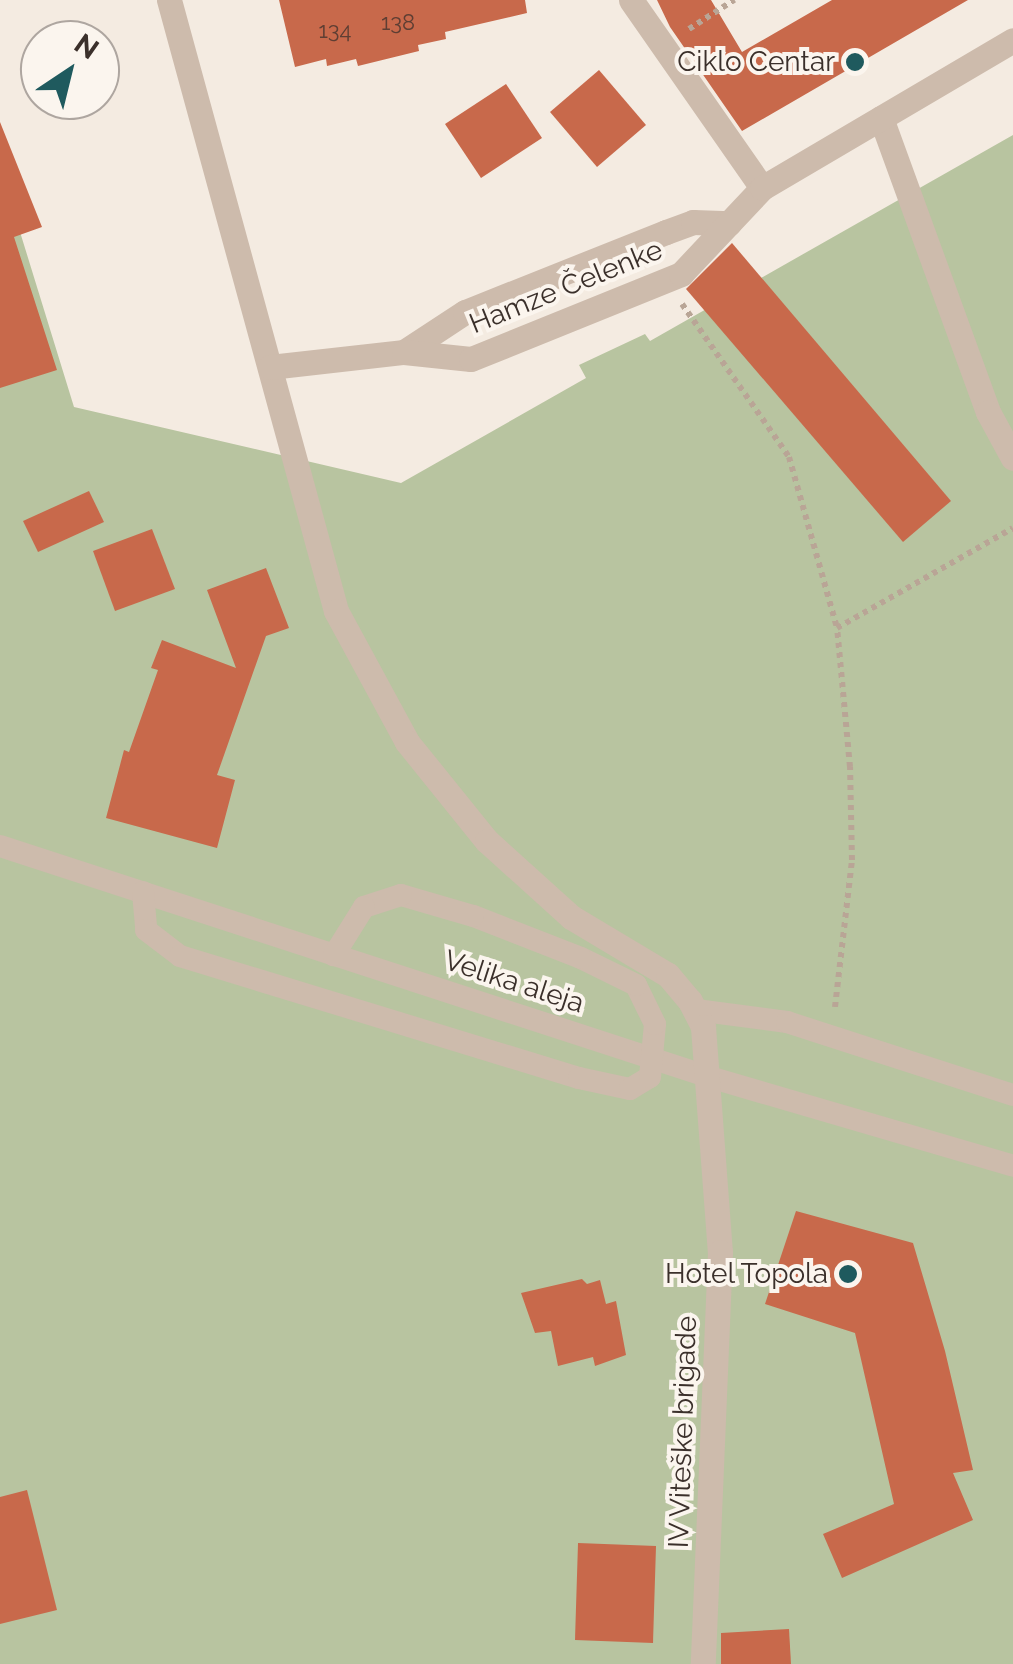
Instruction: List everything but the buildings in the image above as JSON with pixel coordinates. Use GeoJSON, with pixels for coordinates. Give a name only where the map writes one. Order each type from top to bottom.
{"type":"FeatureCollection","features":[{"type":"Feature","properties":{"kind":"street"},"geometry":{"type":"LineString","coordinates":[[170,0],[270,368]]}},
{"type":"Feature","properties":{"kind":"street"},"geometry":{"type":"LineString","coordinates":[[630,0],[762,188]]}},
{"type":"Feature","properties":{"kind":"street","name":"Hamze Čelenke"},"geometry":{"type":"LineString","coordinates":[[270,368],[404,352],[471,358],[682,274],[762,188],[1013,40]]}},
{"type":"Feature","properties":{"kind":"street"},"geometry":{"type":"LineString","coordinates":[[881,118],[988,412],[1013,458]]}},
{"type":"Feature","properties":{"kind":"street","name":"Hamze Čelenke"},"geometry":{"type":"LineString","coordinates":[[404,352],[465,312],[611,254],[693,222],[729,223]]}},
{"type":"Feature","properties":{"kind":"street","name":"IV Viteške brigade"},"geometry":{"type":"LineString","coordinates":[[270,368],[336,612],[406,742],[487,842],[571,917],[668,975],[696,1010],[703,1026],[720,1252],[704,1664]]}},
{"type":"Feature","properties":{"kind":"lane","name":"Velika aleja"},"geometry":{"type":"LineString","coordinates":[[0,846],[654,1060],[1013,1166]]}},
{"type":"Feature","properties":{"kind":"lane"},"geometry":{"type":"LineString","coordinates":[[143,892],[146,930],[180,956],[596,1082],[630,1089],[650,1077],[656,1024],[636,985],[581,958],[472,916],[401,895],[364,907],[334,955]]}},
{"type":"Feature","properties":{"kind":"lane"},"geometry":{"type":"LineString","coordinates":[[696,1010],[788,1022],[1013,1095]]}},
{"type":"Feature","properties":{"kind":"path"},"geometry":{"type":"LineString","coordinates":[[662,46],[734,0]]}},
{"type":"Feature","properties":{"kind":"path"},"geometry":{"type":"LineString","coordinates":[[665,280],[789,458],[836,628],[850,767],[852,860],[831,1036]]}},
{"type":"Feature","properties":{"kind":"path"},"geometry":{"type":"LineString","coordinates":[[836,628],[1013,528]]}},
{"type":"Feature","properties":{"kind":"green space"},"geometry":{"type":"Polygon","coordinates":[[[1013,135],[1013,1664],[0,1664],[0,167],[74,407],[401,483],[586,378],[579,365],[645,334],[650,341],[1013,135]]]}},
{"type":"Feature","properties":{"kind":"place","name":"Ciklo Centar"},"geometry":{"type":"Point","coordinates":[855,62]}},
{"type":"Feature","properties":{"kind":"place","name":"Hotel Topola"},"geometry":{"type":"Point","coordinates":[848,1274]}}]}
